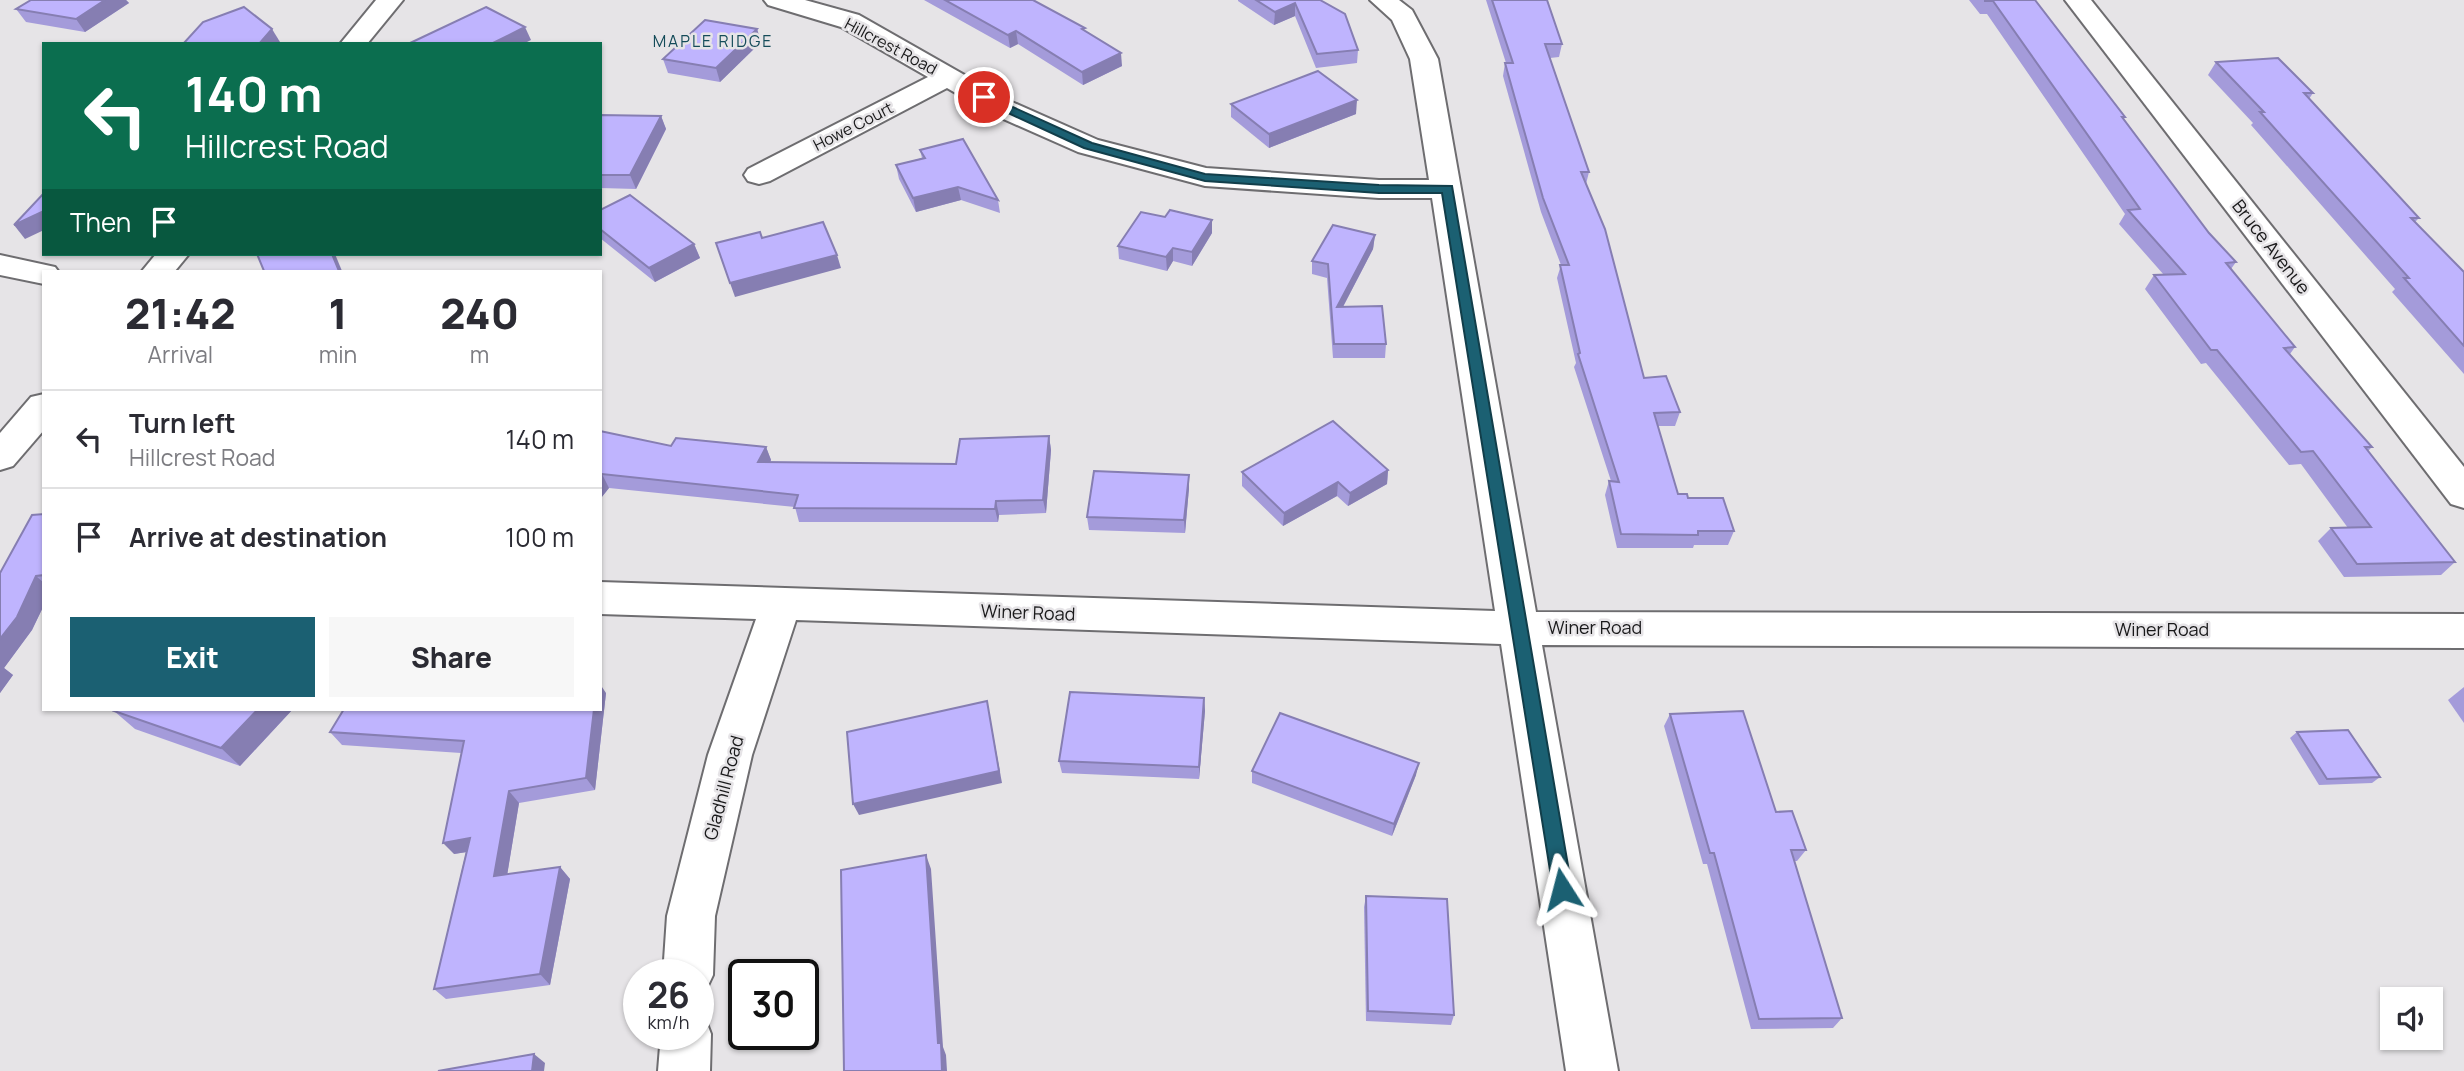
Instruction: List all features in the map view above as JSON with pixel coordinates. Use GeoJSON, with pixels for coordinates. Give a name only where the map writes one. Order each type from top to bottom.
{"type":"FeatureCollection","features":[{"type":"Feature","properties":{"kind":"street"},"geometry":{"type":"LineString","coordinates":[[355,42],[390,0]]}},
{"type":"Feature","properties":{"kind":"street","name":"Hillcrest Road"},"geometry":{"type":"LineString","coordinates":[[777,0],[850,21],[1002,107],[1088,146],[1205,177],[1379,189],[1447,189]]}},
{"type":"Feature","properties":{"kind":"street"},"geometry":{"type":"LineString","coordinates":[[1383,0],[1403,16],[1424,59],[1592,1071]]}},
{"type":"Feature","properties":{"kind":"street","name":"Bruce Avenue"},"geometry":{"type":"LineString","coordinates":[[2078,0],[2464,494]]}},
{"type":"Feature","properties":{"kind":"street","name":"Howe Court"},"geometry":{"type":"LineString","coordinates":[[759,175],[948,77]]}},
{"type":"Feature","properties":{"kind":"street"},"geometry":{"type":"LineString","coordinates":[[159,270],[171,256]]}},
{"type":"Feature","properties":{"kind":"street"},"geometry":{"type":"LineString","coordinates":[[0,265],[42,274]]}},
{"type":"Feature","properties":{"kind":"street"},"geometry":{"type":"LineString","coordinates":[[0,457],[42,408]]}},
{"type":"Feature","properties":{"kind":"street","name":"Winer Road"},"geometry":{"type":"LineString","coordinates":[[602,598],[1520,628],[2464,631]]}},
{"type":"Feature","properties":{"kind":"street","name":"Gladhill Road"},"geometry":{"type":"LineString","coordinates":[[689,959],[691,916],[730,755],[781,605]]}},
{"type":"Feature","properties":{"kind":"street"},"geometry":{"type":"LineString","coordinates":[[684,1071],[685,1050]]}},
{"type":"Feature","properties":{"kind":"building"},"geometry":{"type":"Polygon","coordinates":[[[31,0],[105,0],[76,19],[16,9],[31,0]]]}},
{"type":"Feature","properties":{"kind":"building"},"geometry":{"type":"Polygon","coordinates":[[[945,0],[1033,0],[1085,28],[1082,29],[1121,53],[1082,72],[1016,31],[1008,35],[945,0]]]}},
{"type":"Feature","properties":{"kind":"building"},"geometry":{"type":"Polygon","coordinates":[[[1256,0],[1320,0],[1345,14],[1358,50],[1317,54],[1295,3],[1275,12],[1256,0]]]}},
{"type":"Feature","properties":{"kind":"building"},"geometry":{"type":"Polygon","coordinates":[[[1492,0],[1547,0],[1562,44],[1545,44],[1589,172],[1581,172],[1605,229],[1644,378],[1666,376],[1680,412],[1654,413],[1678,494],[1687,494],[1688,498],[1723,498],[1734,531],[1698,531],[1698,535],[1621,534],[1609,481],[1619,482],[1578,354],[1580,353],[1560,265],[1569,265],[1543,198],[1505,63],[1513,63],[1492,0]]]}},
{"type":"Feature","properties":{"kind":"building"},"geometry":{"type":"Polygon","coordinates":[[[1985,0],[2035,0],[2125,117],[2122,117],[2209,233],[2236,262],[2226,263],[2295,347],[2284,348],[2372,447],[2365,447],[2455,562],[2357,564],[2331,528],[2371,527],[2313,451],[2301,452],[2217,350],[2211,350],[2154,275],[2185,274],[2128,210],[2140,209],[1993,1],[1985,0]]]}},
{"type":"Feature","properties":{"kind":"building"},"geometry":{"type":"Polygon","coordinates":[[[244,7],[272,29],[261,42],[185,42],[203,22],[244,7]]]}},
{"type":"Feature","properties":{"kind":"building"},"geometry":{"type":"Polygon","coordinates":[[[486,7],[525,27],[495,42],[412,42],[486,7]]]}},
{"type":"Feature","properties":{"kind":"building"},"geometry":{"type":"Polygon","coordinates":[[[705,20],[757,29],[716,68],[663,59],[705,20]]]}},
{"type":"Feature","properties":{"kind":"building"},"geometry":{"type":"Polygon","coordinates":[[[2278,58],[2313,93],[2304,93],[2419,218],[2411,218],[2464,272],[2464,346],[2404,278],[2409,278],[2260,112],[2264,112],[2216,62],[2278,58]]]}},
{"type":"Feature","properties":{"kind":"building"},"geometry":{"type":"Polygon","coordinates":[[[1318,71],[1357,100],[1269,134],[1231,104],[1318,71]]]}},
{"type":"Feature","properties":{"kind":"building"},"geometry":{"type":"Polygon","coordinates":[[[602,115],[661,116],[630,175],[602,175],[602,115]]]}},
{"type":"Feature","properties":{"kind":"building"},"geometry":{"type":"Polygon","coordinates":[[[963,139],[998,200],[958,187],[913,198],[896,165],[925,158],[920,150],[963,139]]]}},
{"type":"Feature","properties":{"kind":"building"},"geometry":{"type":"Polygon","coordinates":[[[42,195],[42,212],[14,225],[42,195]]]}},
{"type":"Feature","properties":{"kind":"building"},"geometry":{"type":"Polygon","coordinates":[[[630,195],[694,244],[649,268],[602,231],[602,209],[630,195]]]}},
{"type":"Feature","properties":{"kind":"building"},"geometry":{"type":"Polygon","coordinates":[[[1170,210],[1212,220],[1192,252],[1173,248],[1166,257],[1118,246],[1141,212],[1165,217],[1170,210]]]}},
{"type":"Feature","properties":{"kind":"building"},"geometry":{"type":"Polygon","coordinates":[[[823,222],[837,255],[730,283],[716,243],[760,232],[762,238],[823,222]]]}},
{"type":"Feature","properties":{"kind":"building"},"geometry":{"type":"Polygon","coordinates":[[[1333,225],[1375,235],[1337,307],[1382,306],[1386,344],[1334,344],[1328,264],[1312,261],[1333,225]]]}},
{"type":"Feature","properties":{"kind":"building"},"geometry":{"type":"Polygon","coordinates":[[[258,256],[333,256],[339,270],[264,270],[258,256]]]}},
{"type":"Feature","properties":{"kind":"building"},"geometry":{"type":"Polygon","coordinates":[[[1333,421],[1388,470],[1350,493],[1338,482],[1284,513],[1242,472],[1333,421]]]}},
{"type":"Feature","properties":{"kind":"building"},"geometry":{"type":"Polygon","coordinates":[[[602,431],[671,446],[676,438],[766,447],[758,462],[956,464],[960,439],[1049,436],[1043,500],[996,501],[995,509],[794,508],[798,495],[602,474],[602,431]]]}},
{"type":"Feature","properties":{"kind":"building"},"geometry":{"type":"Polygon","coordinates":[[[1094,471],[1189,475],[1184,520],[1087,517],[1094,471]]]}},
{"type":"Feature","properties":{"kind":"building"},"geometry":{"type":"Polygon","coordinates":[[[42,514],[42,575],[36,576],[17,617],[0,639],[0,573],[32,515],[42,514]]]}},
{"type":"Feature","properties":{"kind":"building"},"geometry":{"type":"Polygon","coordinates":[[[1070,692],[1204,698],[1199,767],[1059,761],[1070,692]]]}},
{"type":"Feature","properties":{"kind":"building"},"geometry":{"type":"Polygon","coordinates":[[[987,701],[999,771],[853,804],[847,732],[987,701]]]}},
{"type":"Feature","properties":{"kind":"building"},"geometry":{"type":"Polygon","coordinates":[[[114,711],[256,711],[221,748],[114,711]]]}},
{"type":"Feature","properties":{"kind":"building"},"geometry":{"type":"Polygon","coordinates":[[[343,711],[594,711],[586,778],[509,791],[494,876],[560,867],[540,974],[434,989],[470,838],[443,843],[464,741],[330,732],[343,711]]]}},
{"type":"Feature","properties":{"kind":"building"},"geometry":{"type":"Polygon","coordinates":[[[1743,711],[1776,812],[1792,811],[1806,850],[1791,850],[1842,1018],[1759,1019],[1714,853],[1710,853],[1670,714],[1743,711]]]}},
{"type":"Feature","properties":{"kind":"building"},"geometry":{"type":"Polygon","coordinates":[[[1280,713],[1419,763],[1394,824],[1252,771],[1280,713]]]}},
{"type":"Feature","properties":{"kind":"building"},"geometry":{"type":"Polygon","coordinates":[[[2348,730],[2380,777],[2327,779],[2297,732],[2348,730]]]}},
{"type":"Feature","properties":{"kind":"building"},"geometry":{"type":"Polygon","coordinates":[[[926,855],[942,1071],[844,1071],[841,870],[926,855]]]}},
{"type":"Feature","properties":{"kind":"building"},"geometry":{"type":"Polygon","coordinates":[[[1366,896],[1447,899],[1454,1015],[1368,1011],[1366,896]]]}},
{"type":"Feature","properties":{"kind":"building"},"geometry":{"type":"Polygon","coordinates":[[[534,1054],[532,1071],[438,1071],[534,1054]]]}},
{"type":"Feature","properties":{"kind":"district","name":"MAPLE RIDGE"},"geometry":{"type":"Point","coordinates":[713,41]}},
{"type":"Feature","properties":{"kind":"route"},"geometry":{"type":"LineString","coordinates":[[984,97],[1088,146],[1205,177],[1379,189],[1447,189],[1562,889]]}}]}
